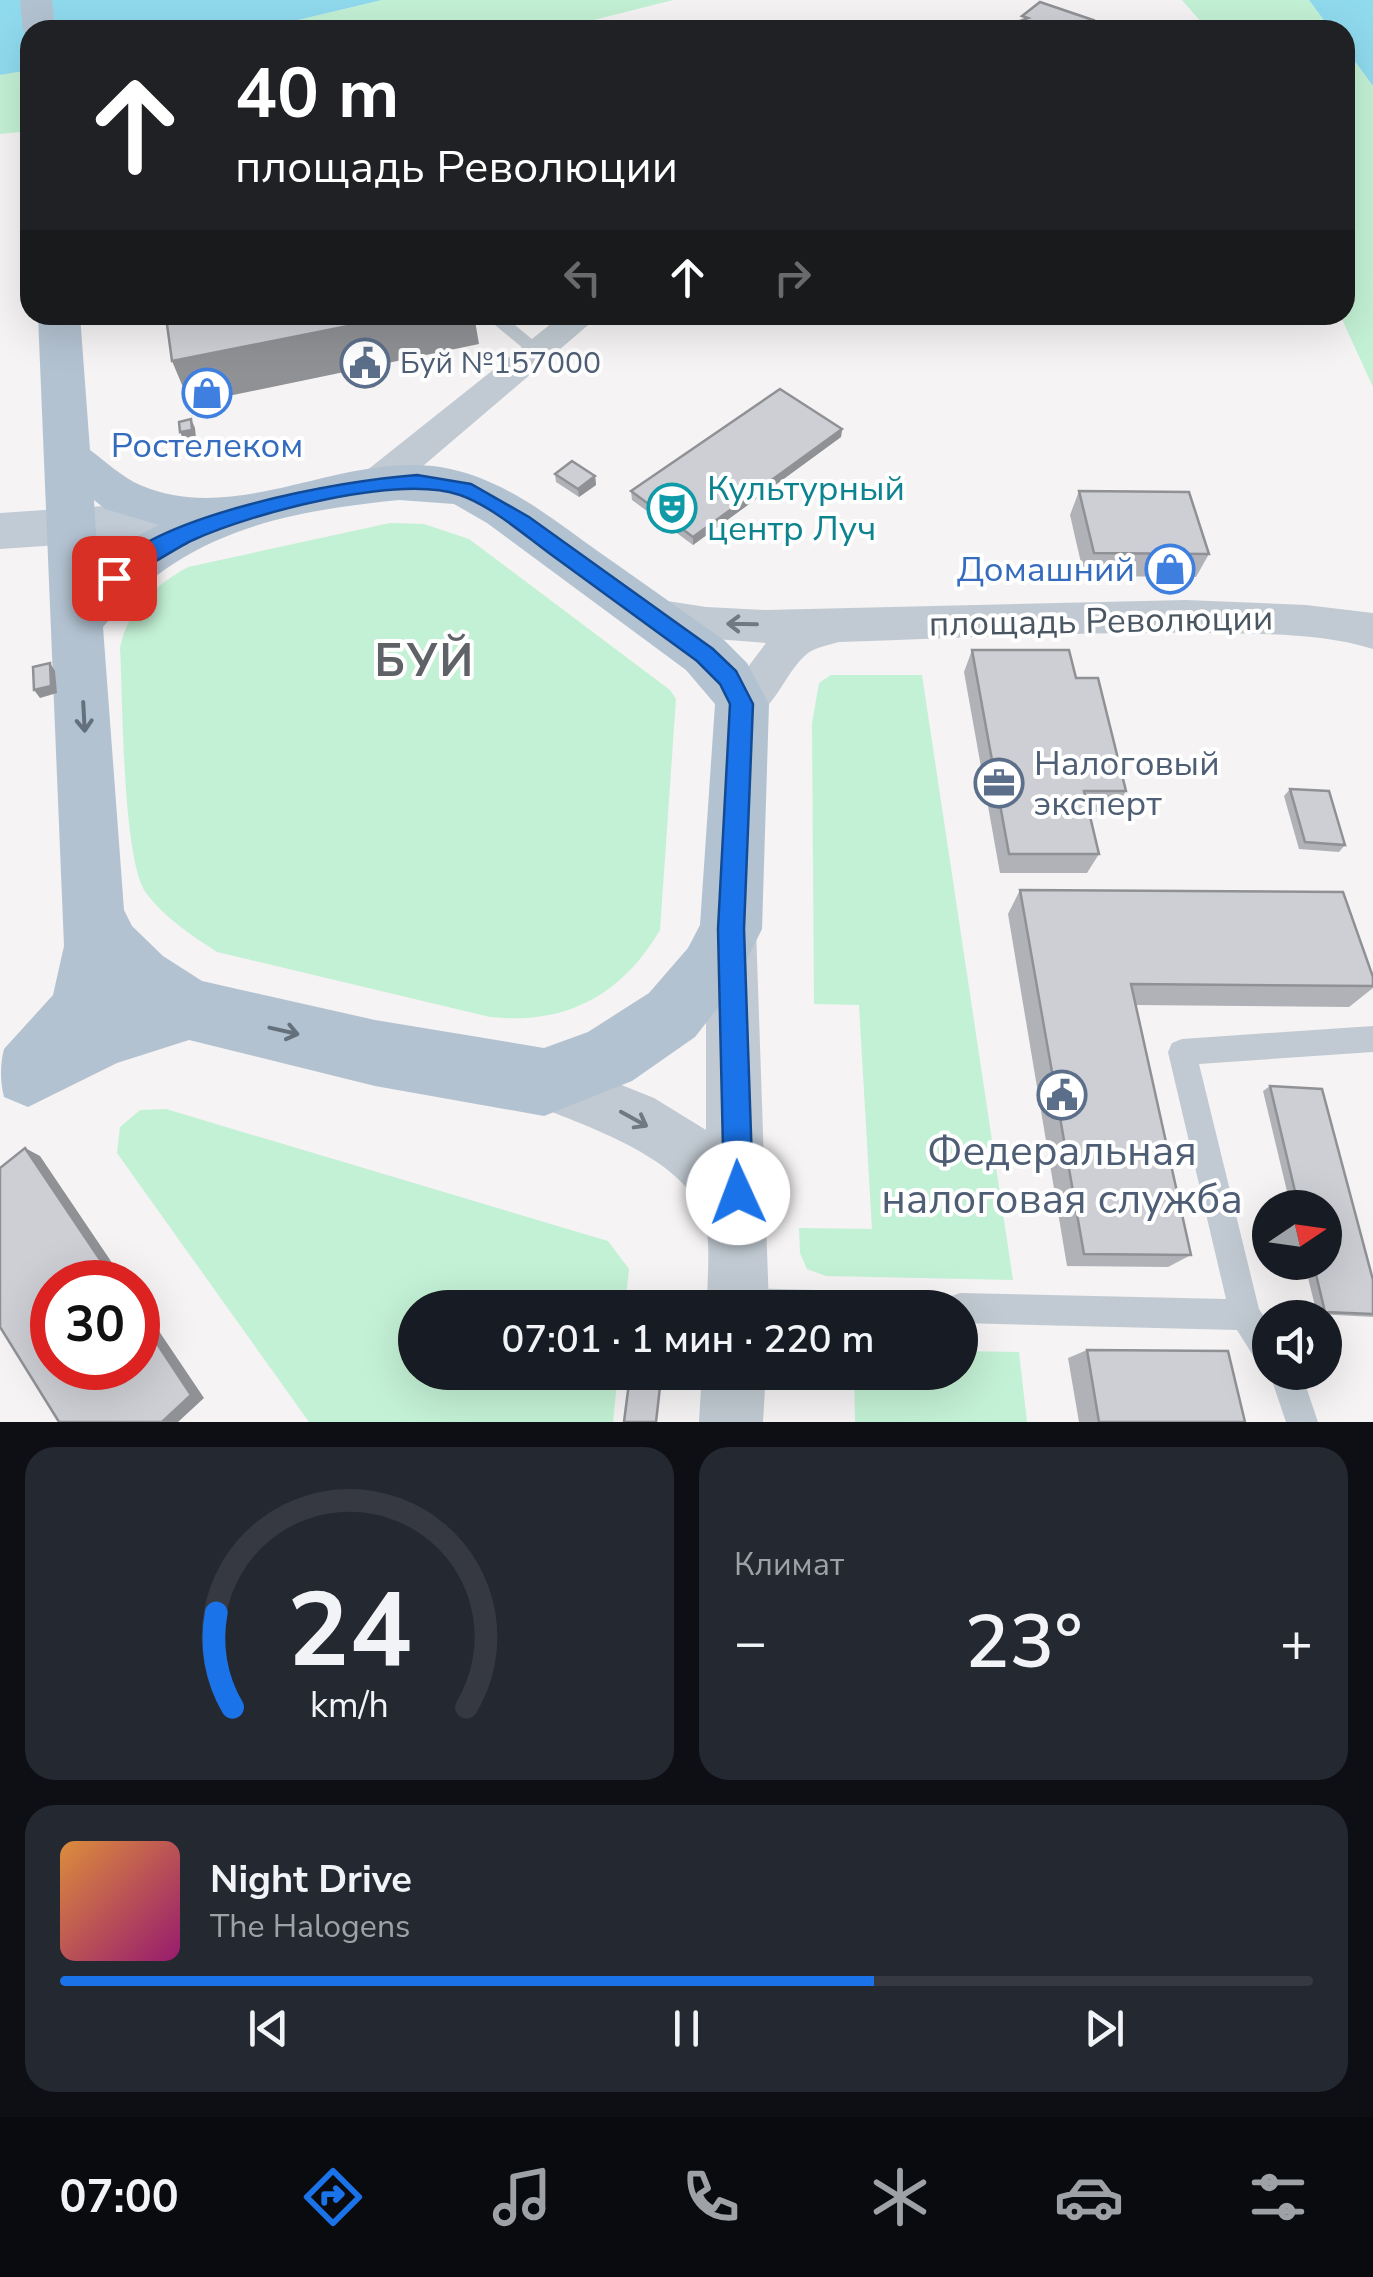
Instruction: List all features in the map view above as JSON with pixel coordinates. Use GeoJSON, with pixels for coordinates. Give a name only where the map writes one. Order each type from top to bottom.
{"type":"FeatureCollection","features":[{"type":"Feature","properties":{"kind":"main road"},"geometry":{"type":"LineString","coordinates":[[14,1084],[61,1041],[85,1004],[94,964],[80,619],[60,325]]}},
{"type":"Feature","properties":{"kind":"main road"},"geometry":{"type":"LineString","coordinates":[[0,530],[32,501],[67,458]]}},
{"type":"Feature","properties":{"kind":"main road","name":"площадь Революции"},"geometry":{"type":"LineString","coordinates":[[67,458],[122,497],[168,510],[230,515]]}},
{"type":"Feature","properties":{"kind":"main road","name":"площадь Революции"},"geometry":{"type":"LineString","coordinates":[[0,530],[230,515],[375,485],[417,482],[464,489],[522,522],[705,655],[728,678],[742,704]]}},
{"type":"Feature","properties":{"kind":"main road","name":"площадь Революции"},"geometry":{"type":"LineString","coordinates":[[80,619],[114,578],[144,557],[230,515]]}},
{"type":"Feature","properties":{"kind":"main road"},"geometry":{"type":"LineString","coordinates":[[0,530],[26,538],[56,559],[80,619]]}},
{"type":"Feature","properties":{"kind":"main road"},"geometry":{"type":"LineString","coordinates":[[93,914],[110,946],[140,977],[189,1009],[375,1053],[544,1082],[608,1058],[672,1016],[710,970],[731,929],[742,704]]}},
{"type":"Feature","properties":{"kind":"main road"},"geometry":{"type":"LineString","coordinates":[[14,1084],[67,1050],[189,1009]]}},
{"type":"Feature","properties":{"kind":"street","name":"площадь Революции"},"geometry":{"type":"LineString","coordinates":[[375,485],[570,325]]}},
{"type":"Feature","properties":{"kind":"street"},"geometry":{"type":"LineString","coordinates":[[445,424],[444,459],[464,489]]}},
{"type":"Feature","properties":{"kind":"street","name":"площадь Революции"},"geometry":{"type":"LineString","coordinates":[[648,614],[688,624],[836,625],[1286,617],[1369,629]]}},
{"type":"Feature","properties":{"kind":"street","name":"площадь Революции"},"geometry":{"type":"LineString","coordinates":[[742,704],[794,640],[836,625]]}},
{"type":"Feature","properties":{"kind":"street"},"geometry":{"type":"LineString","coordinates":[[731,929],[738,1290]]}},
{"type":"Feature","properties":{"kind":"street"},"geometry":{"type":"LineString","coordinates":[[544,1082],[623,1112],[672,1141],[710,1174],[740,1231]]}},
{"type":"Feature","properties":{"kind":"street"},"geometry":{"type":"LineString","coordinates":[[731,1422],[733,1390]]}},
{"type":"Feature","properties":{"kind":"lane"},"geometry":{"type":"LineString","coordinates":[[505,325],[536,350]]}},
{"type":"Feature","properties":{"kind":"lane"},"geometry":{"type":"LineString","coordinates":[[1252,1325],[1246,1315],[1182,1052],[1373,1039]]}},
{"type":"Feature","properties":{"kind":"lane"},"geometry":{"type":"LineString","coordinates":[[978,1308],[1246,1315]]}},
{"type":"Feature","properties":{"kind":"lane"},"geometry":{"type":"LineString","coordinates":[[1293,1390],[1302,1422]]}},
{"type":"Feature","properties":{"kind":"green space"},"geometry":{"type":"Polygon","coordinates":[[[382,0],[673,0],[594,20],[298,20],[382,0]]]}},
{"type":"Feature","properties":{"kind":"green space"},"geometry":{"type":"Polygon","coordinates":[[[1182,0],[1309,0],[1324,20],[1199,20],[1182,0]]]}},
{"type":"Feature","properties":{"kind":"green space"},"geometry":{"type":"Polygon","coordinates":[[[1355,62],[1373,86],[1373,387],[1345,325],[1355,325],[1355,62]]]}},
{"type":"Feature","properties":{"kind":"green space"},"geometry":{"type":"Polygon","coordinates":[[[20,72],[20,132],[0,134],[0,75],[20,72]]]}},
{"type":"Feature","properties":{"kind":"green space"},"geometry":{"type":"Polygon","coordinates":[[[390,523],[424,524],[469,539],[670,690],[676,699],[660,930],[628,973],[609,989],[567,1010],[543,1016],[490,1017],[217,952],[161,910],[146,893],[138,875],[128,813],[120,648],[136,610],[153,591],[188,567],[390,523]]]}},
{"type":"Feature","properties":{"kind":"green space"},"geometry":{"type":"Polygon","coordinates":[[[831,675],[922,675],[1013,1280],[826,1276],[807,1269],[800,1253],[799,1228],[872,1229],[859,1005],[814,1004],[812,723],[819,683],[831,675]]]}},
{"type":"Feature","properties":{"kind":"green space"},"geometry":{"type":"Polygon","coordinates":[[[166,1109],[608,1241],[629,1269],[627,1290],[398,1290],[398,1390],[616,1390],[613,1422],[309,1422],[117,1153],[120,1127],[140,1110],[166,1109]]]}},
{"type":"Feature","properties":{"kind":"green space"},"geometry":{"type":"Polygon","coordinates":[[[978,1351],[1019,1352],[1027,1422],[855,1422],[854,1390],[978,1390],[978,1351]]]}},
{"type":"Feature","properties":{"kind":"water"},"geometry":{"type":"Polygon","coordinates":[[[0,0],[382,0],[298,20],[20,20],[20,72],[0,75],[0,0]]]}},
{"type":"Feature","properties":{"kind":"water"},"geometry":{"type":"Polygon","coordinates":[[[1309,0],[1373,0],[1373,86],[1355,62],[1355,20],[1324,20],[1309,0]]]}},
{"type":"Feature","properties":{"kind":"building"},"geometry":{"type":"Polygon","coordinates":[[[1040,2],[1093,20],[1023,20],[1028,18],[1022,16],[1040,2]]]}},
{"type":"Feature","properties":{"kind":"building"},"geometry":{"type":"Polygon","coordinates":[[[167,325],[353,325],[172,361],[167,325]]]}},
{"type":"Feature","properties":{"kind":"building"},"geometry":{"type":"Polygon","coordinates":[[[780,389],[842,429],[693,537],[631,491],[780,389]]]}},
{"type":"Feature","properties":{"kind":"building"},"geometry":{"type":"Polygon","coordinates":[[[191,419],[192,430],[180,432],[179,422],[191,419]]]}},
{"type":"Feature","properties":{"kind":"building"},"geometry":{"type":"Polygon","coordinates":[[[572,461],[595,476],[578,489],[555,474],[572,461]]]}},
{"type":"Feature","properties":{"kind":"building"},"geometry":{"type":"Polygon","coordinates":[[[1079,491],[1189,492],[1209,554],[1094,553],[1079,491]]]}},
{"type":"Feature","properties":{"kind":"building"},"geometry":{"type":"Polygon","coordinates":[[[972,650],[1069,650],[1076,678],[1098,678],[1126,791],[1084,791],[1099,854],[1009,854],[972,650]]]}},
{"type":"Feature","properties":{"kind":"building"},"geometry":{"type":"Polygon","coordinates":[[[50,663],[51,686],[34,690],[33,667],[50,663]]]}},
{"type":"Feature","properties":{"kind":"building"},"geometry":{"type":"Polygon","coordinates":[[[1290,789],[1329,791],[1345,845],[1305,842],[1290,789]]]}},
{"type":"Feature","properties":{"kind":"building"},"geometry":{"type":"Polygon","coordinates":[[[1020,890],[1343,892],[1373,986],[1131,984],[1191,1255],[1084,1254],[1020,890]]]}},
{"type":"Feature","properties":{"kind":"building"},"geometry":{"type":"Polygon","coordinates":[[[1270,1086],[1322,1089],[1373,1280],[1373,1314],[1342,1313],[1342,1300],[1322,1300],[1317,1280],[1342,1280],[1342,1190],[1295,1190],[1270,1086]]]}},
{"type":"Feature","properties":{"kind":"building"},"geometry":{"type":"Polygon","coordinates":[[[25,1148],[100,1260],[30,1260],[30,1375],[0,1327],[0,1168],[25,1148]]]}},
{"type":"Feature","properties":{"kind":"building"},"geometry":{"type":"Polygon","coordinates":[[[160,1348],[191,1395],[162,1422],[59,1422],[39,1390],[160,1390],[160,1348]]]}},
{"type":"Feature","properties":{"kind":"building"},"geometry":{"type":"Polygon","coordinates":[[[1087,1350],[1228,1351],[1245,1422],[1099,1422],[1087,1350]]]}},
{"type":"Feature","properties":{"kind":"building"},"geometry":{"type":"Polygon","coordinates":[[[628,1390],[660,1390],[656,1422],[624,1422],[628,1390]]]}},
{"type":"Feature","properties":{"kind":"place","name":"Буй №157000"},"geometry":{"type":"Point","coordinates":[365,363]}},
{"type":"Feature","properties":{"kind":"place","name":"Ростелеком"},"geometry":{"type":"Point","coordinates":[207,393]}},
{"type":"Feature","properties":{"kind":"place","name":"Культурный центр Луч"},"geometry":{"type":"Point","coordinates":[672,508]}},
{"type":"Feature","properties":{"kind":"place","name":"Домашний"},"geometry":{"type":"Point","coordinates":[1170,569]}},
{"type":"Feature","properties":{"kind":"place","name":"Налоговый эксперт"},"geometry":{"type":"Point","coordinates":[999,783]}},
{"type":"Feature","properties":{"kind":"place","name":"Федеральная налоговая служба"},"geometry":{"type":"Point","coordinates":[1062,1095]}},
{"type":"Feature","properties":{"kind":"district","name":"БУЙ"},"geometry":{"type":"Point","coordinates":[425,661]}},
{"type":"Feature","properties":{"kind":"route"},"geometry":{"type":"LineString","coordinates":[[114,578],[158,546],[230,515],[375,485],[417,482],[464,489],[522,522],[705,655],[728,678],[742,704],[731,929],[738,1193]]}}]}
